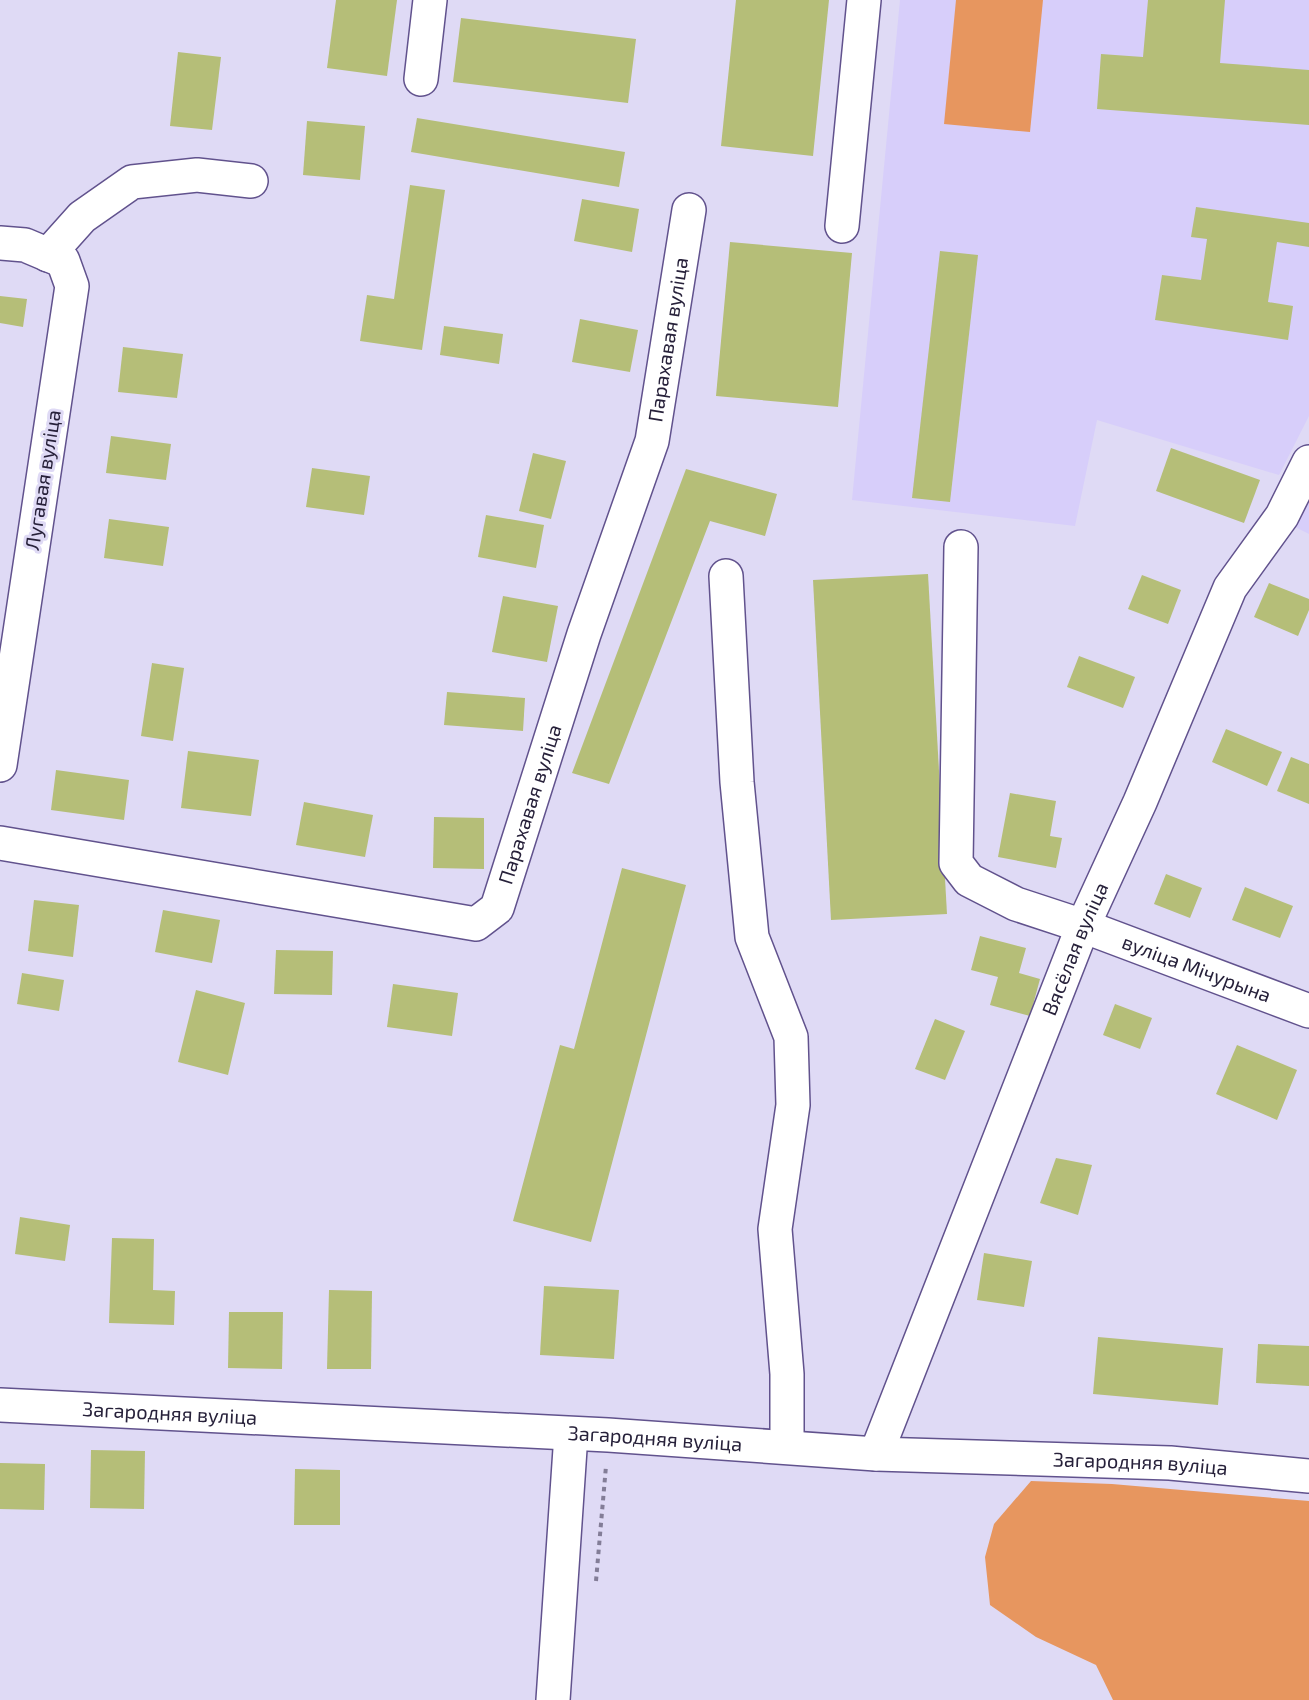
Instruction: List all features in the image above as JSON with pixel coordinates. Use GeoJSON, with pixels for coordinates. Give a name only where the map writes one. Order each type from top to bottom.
{"type":"FeatureCollection","features":[{"type":"Feature","properties":{"kind":"street"},"geometry":{"type":"LineString","coordinates":[[421,79],[430,0]]}},
{"type":"Feature","properties":{"kind":"street"},"geometry":{"type":"LineString","coordinates":[[842,226],[864,0]]}},
{"type":"Feature","properties":{"kind":"street"},"geometry":{"type":"LineString","coordinates":[[48,255],[82,218],[132,182],[197,175],[251,181]]}},
{"type":"Feature","properties":{"kind":"street","name":"Парахавая вуліца"},"geometry":{"type":"LineString","coordinates":[[0,843],[476,924],[497,908],[585,634],[652,441],[689,210]]}},
{"type":"Feature","properties":{"kind":"street","name":"Лугавая вуліца"},"geometry":{"type":"LineString","coordinates":[[0,243],[25,245],[63,261],[72,286],[0,765]]}},
{"type":"Feature","properties":{"kind":"street","name":"Вясёлая вуліца"},"geometry":{"type":"LineString","coordinates":[[876,1454],[1083,926],[1140,802],[1230,588],[1282,516],[1309,462]]}},
{"type":"Feature","properties":{"kind":"street","name":"вуліца Мічурына"},"geometry":{"type":"LineString","coordinates":[[961,547],[956,863],[969,880],[1016,904],[1083,926],[1309,1011]]}},
{"type":"Feature","properties":{"kind":"street"},"geometry":{"type":"LineString","coordinates":[[726,576],[737,782],[752,937],[791,1037],[793,1106],[775,1229],[787,1374],[787,1446]]}},
{"type":"Feature","properties":{"kind":"street","name":"Загародняя вуліца"},"geometry":{"type":"LineString","coordinates":[[0,1406],[608,1436],[787,1446],[876,1454],[1170,1463],[1309,1476]]}},
{"type":"Feature","properties":{"kind":"street"},"geometry":{"type":"LineString","coordinates":[[553,1700],[571,1434]]}},
{"type":"Feature","properties":{"kind":"path"},"geometry":{"type":"LineString","coordinates":[[596,1585],[608,1436]]}},
{"type":"Feature","properties":{"kind":"shaded area"},"geometry":{"type":"Polygon","coordinates":[[[900,0],[1309,0],[1309,416],[1279,475],[1097,420],[1075,526],[852,500],[900,0]]]}},
{"type":"Feature","properties":{"kind":"shaded area"},"geometry":{"type":"Polygon","coordinates":[[[956,0],[1043,0],[1030,132],[944,124],[956,0]]]}},
{"type":"Feature","properties":{"kind":"shaded area"},"geometry":{"type":"Polygon","coordinates":[[[1309,495],[1309,534],[1293,526],[1309,495]]]}},
{"type":"Feature","properties":{"kind":"shaded area"},"geometry":{"type":"Polygon","coordinates":[[[1031,1481],[1112,1484],[1309,1501],[1309,1700],[1113,1700],[1096,1665],[1036,1637],[990,1605],[985,1557],[994,1524],[1031,1481]]]}},
{"type":"Feature","properties":{"kind":"building"},"geometry":{"type":"Polygon","coordinates":[[[336,0],[397,0],[387,76],[327,68],[336,0]]]}},
{"type":"Feature","properties":{"kind":"building"},"geometry":{"type":"Polygon","coordinates":[[[736,0],[829,0],[813,156],[721,146],[736,0]]]}},
{"type":"Feature","properties":{"kind":"building"},"geometry":{"type":"Polygon","coordinates":[[[1148,0],[1225,0],[1220,63],[1309,70],[1309,125],[1097,109],[1101,54],[1143,57],[1148,0]]]}},
{"type":"Feature","properties":{"kind":"building"},"geometry":{"type":"Polygon","coordinates":[[[461,18],[636,39],[628,103],[453,82],[461,18]]]}},
{"type":"Feature","properties":{"kind":"building"},"geometry":{"type":"Polygon","coordinates":[[[178,52],[221,57],[212,130],[170,126],[178,52]]]}},
{"type":"Feature","properties":{"kind":"building"},"geometry":{"type":"Polygon","coordinates":[[[417,118],[625,152],[619,187],[411,152],[417,118]]]}},
{"type":"Feature","properties":{"kind":"building"},"geometry":{"type":"Polygon","coordinates":[[[307,121],[365,126],[360,180],[303,175],[307,121]]]}},
{"type":"Feature","properties":{"kind":"building"},"geometry":{"type":"Polygon","coordinates":[[[410,185],[445,190],[422,350],[360,341],[367,295],[394,299],[410,185]]]}},
{"type":"Feature","properties":{"kind":"building"},"geometry":{"type":"Polygon","coordinates":[[[582,199],[639,209],[632,252],[574,241],[582,199]]]}},
{"type":"Feature","properties":{"kind":"building"},"geometry":{"type":"Polygon","coordinates":[[[1196,207],[1309,223],[1309,247],[1277,242],[1268,302],[1293,306],[1288,340],[1155,320],[1162,275],[1201,280],[1207,239],[1191,237],[1196,207]]]}},
{"type":"Feature","properties":{"kind":"building"},"geometry":{"type":"Polygon","coordinates":[[[730,242],[852,253],[838,407],[716,396],[730,242]]]}},
{"type":"Feature","properties":{"kind":"building"},"geometry":{"type":"Polygon","coordinates":[[[940,251],[978,255],[950,502],[912,498],[940,251]]]}},
{"type":"Feature","properties":{"kind":"building"},"geometry":{"type":"Polygon","coordinates":[[[0,296],[27,299],[23,327],[0,323],[0,296]]]}},
{"type":"Feature","properties":{"kind":"building"},"geometry":{"type":"Polygon","coordinates":[[[580,319],[638,330],[630,372],[572,362],[580,319]]]}},
{"type":"Feature","properties":{"kind":"building"},"geometry":{"type":"Polygon","coordinates":[[[444,326],[503,334],[499,364],[440,355],[444,326]]]}},
{"type":"Feature","properties":{"kind":"building"},"geometry":{"type":"Polygon","coordinates":[[[123,347],[183,354],[177,398],[118,392],[123,347]]]}},
{"type":"Feature","properties":{"kind":"building"},"geometry":{"type":"Polygon","coordinates":[[[111,436],[171,444],[166,480],[106,473],[111,436]]]}},
{"type":"Feature","properties":{"kind":"building"},"geometry":{"type":"Polygon","coordinates":[[[1171,448],[1260,480],[1244,523],[1156,491],[1171,448]]]}},
{"type":"Feature","properties":{"kind":"building"},"geometry":{"type":"Polygon","coordinates":[[[533,453],[566,461],[551,519],[519,511],[533,453]]]}},
{"type":"Feature","properties":{"kind":"building"},"geometry":{"type":"Polygon","coordinates":[[[312,468],[370,476],[364,515],[306,507],[312,468]]]}},
{"type":"Feature","properties":{"kind":"building"},"geometry":{"type":"Polygon","coordinates":[[[686,469],[777,494],[765,536],[710,521],[609,784],[572,773],[686,469]]]}},
{"type":"Feature","properties":{"kind":"building"},"geometry":{"type":"Polygon","coordinates":[[[486,515],[544,525],[536,568],[478,557],[486,515]]]}},
{"type":"Feature","properties":{"kind":"building"},"geometry":{"type":"Polygon","coordinates":[[[109,519],[169,527],[163,566],[104,558],[109,519]]]}},
{"type":"Feature","properties":{"kind":"building"},"geometry":{"type":"Polygon","coordinates":[[[928,574],[947,914],[831,920],[813,580],[928,574]]]}},
{"type":"Feature","properties":{"kind":"building"},"geometry":{"type":"Polygon","coordinates":[[[1142,575],[1181,590],[1168,624],[1128,609],[1142,575]]]}},
{"type":"Feature","properties":{"kind":"building"},"geometry":{"type":"Polygon","coordinates":[[[1269,583],[1309,599],[1309,610],[1298,636],[1254,617],[1269,583]]]}},
{"type":"Feature","properties":{"kind":"building"},"geometry":{"type":"Polygon","coordinates":[[[503,596],[558,606],[547,662],[492,652],[503,596]]]}},
{"type":"Feature","properties":{"kind":"building"},"geometry":{"type":"Polygon","coordinates":[[[1079,656],[1135,677],[1123,708],[1067,687],[1079,656]]]}},
{"type":"Feature","properties":{"kind":"building"},"geometry":{"type":"Polygon","coordinates":[[[152,663],[184,668],[173,741],[141,736],[152,663]]]}},
{"type":"Feature","properties":{"kind":"building"},"geometry":{"type":"Polygon","coordinates":[[[447,692],[525,698],[523,731],[444,725],[447,692]]]}},
{"type":"Feature","properties":{"kind":"building"},"geometry":{"type":"Polygon","coordinates":[[[1226,729],[1282,752],[1267,786],[1212,762],[1226,729]]]}},
{"type":"Feature","properties":{"kind":"building"},"geometry":{"type":"Polygon","coordinates":[[[188,751],[259,760],[251,816],[181,808],[188,751]]]}},
{"type":"Feature","properties":{"kind":"building"},"geometry":{"type":"Polygon","coordinates":[[[1291,757],[1309,764],[1309,804],[1277,791],[1291,757]]]}},
{"type":"Feature","properties":{"kind":"building"},"geometry":{"type":"Polygon","coordinates":[[[56,770],[129,780],[124,820],[51,810],[56,770]]]}},
{"type":"Feature","properties":{"kind":"building"},"geometry":{"type":"Polygon","coordinates":[[[1010,793],[1056,801],[1050,836],[1062,838],[1056,868],[998,857],[1010,793]]]}},
{"type":"Feature","properties":{"kind":"building"},"geometry":{"type":"Polygon","coordinates":[[[304,802],[373,815],[365,857],[296,845],[304,802]]]}},
{"type":"Feature","properties":{"kind":"building"},"geometry":{"type":"Polygon","coordinates":[[[434,817],[484,818],[484,869],[433,868],[434,817]]]}},
{"type":"Feature","properties":{"kind":"building"},"geometry":{"type":"Polygon","coordinates":[[[622,868],[686,885],[591,1242],[513,1221],[560,1045],[574,1049],[622,868]]]}},
{"type":"Feature","properties":{"kind":"building"},"geometry":{"type":"Polygon","coordinates":[[[1166,874],[1202,888],[1190,918],[1154,904],[1166,874]]]}},
{"type":"Feature","properties":{"kind":"building"},"geometry":{"type":"Polygon","coordinates":[[[1245,887],[1293,906],[1280,938],[1232,920],[1245,887]]]}},
{"type":"Feature","properties":{"kind":"building"},"geometry":{"type":"Polygon","coordinates":[[[34,900],[79,905],[73,957],[28,951],[34,900]]]}},
{"type":"Feature","properties":{"kind":"building"},"geometry":{"type":"Polygon","coordinates":[[[163,910],[220,920],[212,963],[155,952],[163,910]]]}},
{"type":"Feature","properties":{"kind":"building"},"geometry":{"type":"Polygon","coordinates":[[[980,936],[1026,948],[1019,973],[1040,979],[1030,1016],[990,1005],[998,977],[971,970],[980,936]]]}},
{"type":"Feature","properties":{"kind":"building"},"geometry":{"type":"Polygon","coordinates":[[[276,950],[333,951],[332,995],[274,994],[276,950]]]}},
{"type":"Feature","properties":{"kind":"building"},"geometry":{"type":"Polygon","coordinates":[[[22,973],[64,980],[59,1011],[17,1004],[22,973]]]}},
{"type":"Feature","properties":{"kind":"building"},"geometry":{"type":"Polygon","coordinates":[[[393,984],[458,993],[452,1036],[387,1027],[393,984]]]}},
{"type":"Feature","properties":{"kind":"building"},"geometry":{"type":"Polygon","coordinates":[[[196,990],[245,1003],[228,1075],[178,1062],[196,990]]]}},
{"type":"Feature","properties":{"kind":"building"},"geometry":{"type":"Polygon","coordinates":[[[1115,1004],[1152,1018],[1140,1049],[1103,1035],[1115,1004]]]}},
{"type":"Feature","properties":{"kind":"building"},"geometry":{"type":"Polygon","coordinates":[[[935,1019],[965,1031],[945,1080],[915,1069],[935,1019]]]}},
{"type":"Feature","properties":{"kind":"building"},"geometry":{"type":"Polygon","coordinates":[[[1237,1045],[1297,1070],[1277,1120],[1216,1094],[1237,1045]]]}},
{"type":"Feature","properties":{"kind":"building"},"geometry":{"type":"Polygon","coordinates":[[[1056,1158],[1092,1165],[1078,1215],[1040,1203],[1056,1158]]]}},
{"type":"Feature","properties":{"kind":"building"},"geometry":{"type":"Polygon","coordinates":[[[20,1217],[70,1225],[65,1261],[15,1254],[20,1217]]]}},
{"type":"Feature","properties":{"kind":"building"},"geometry":{"type":"Polygon","coordinates":[[[112,1238],[154,1239],[153,1290],[175,1291],[174,1325],[109,1323],[112,1238]]]}},
{"type":"Feature","properties":{"kind":"building"},"geometry":{"type":"Polygon","coordinates":[[[984,1253],[1032,1261],[1024,1307],[977,1300],[984,1253]]]}},
{"type":"Feature","properties":{"kind":"building"},"geometry":{"type":"Polygon","coordinates":[[[544,1286],[619,1290],[614,1359],[540,1355],[544,1286]]]}},
{"type":"Feature","properties":{"kind":"building"},"geometry":{"type":"Polygon","coordinates":[[[329,1290],[372,1291],[371,1369],[327,1369],[329,1290]]]}},
{"type":"Feature","properties":{"kind":"building"},"geometry":{"type":"Polygon","coordinates":[[[229,1312],[283,1312],[282,1369],[228,1368],[229,1312]]]}},
{"type":"Feature","properties":{"kind":"building"},"geometry":{"type":"Polygon","coordinates":[[[1098,1337],[1223,1348],[1218,1405],[1093,1394],[1098,1337]]]}},
{"type":"Feature","properties":{"kind":"building"},"geometry":{"type":"Polygon","coordinates":[[[1258,1344],[1309,1346],[1309,1386],[1256,1383],[1258,1344]]]}},
{"type":"Feature","properties":{"kind":"building"},"geometry":{"type":"Polygon","coordinates":[[[91,1450],[145,1451],[144,1509],[90,1508],[91,1450]]]}},
{"type":"Feature","properties":{"kind":"building"},"geometry":{"type":"Polygon","coordinates":[[[0,1463],[45,1464],[44,1510],[0,1509],[0,1463]]]}},
{"type":"Feature","properties":{"kind":"building"},"geometry":{"type":"Polygon","coordinates":[[[295,1469],[340,1470],[340,1525],[294,1525],[295,1469]]]}}]}
